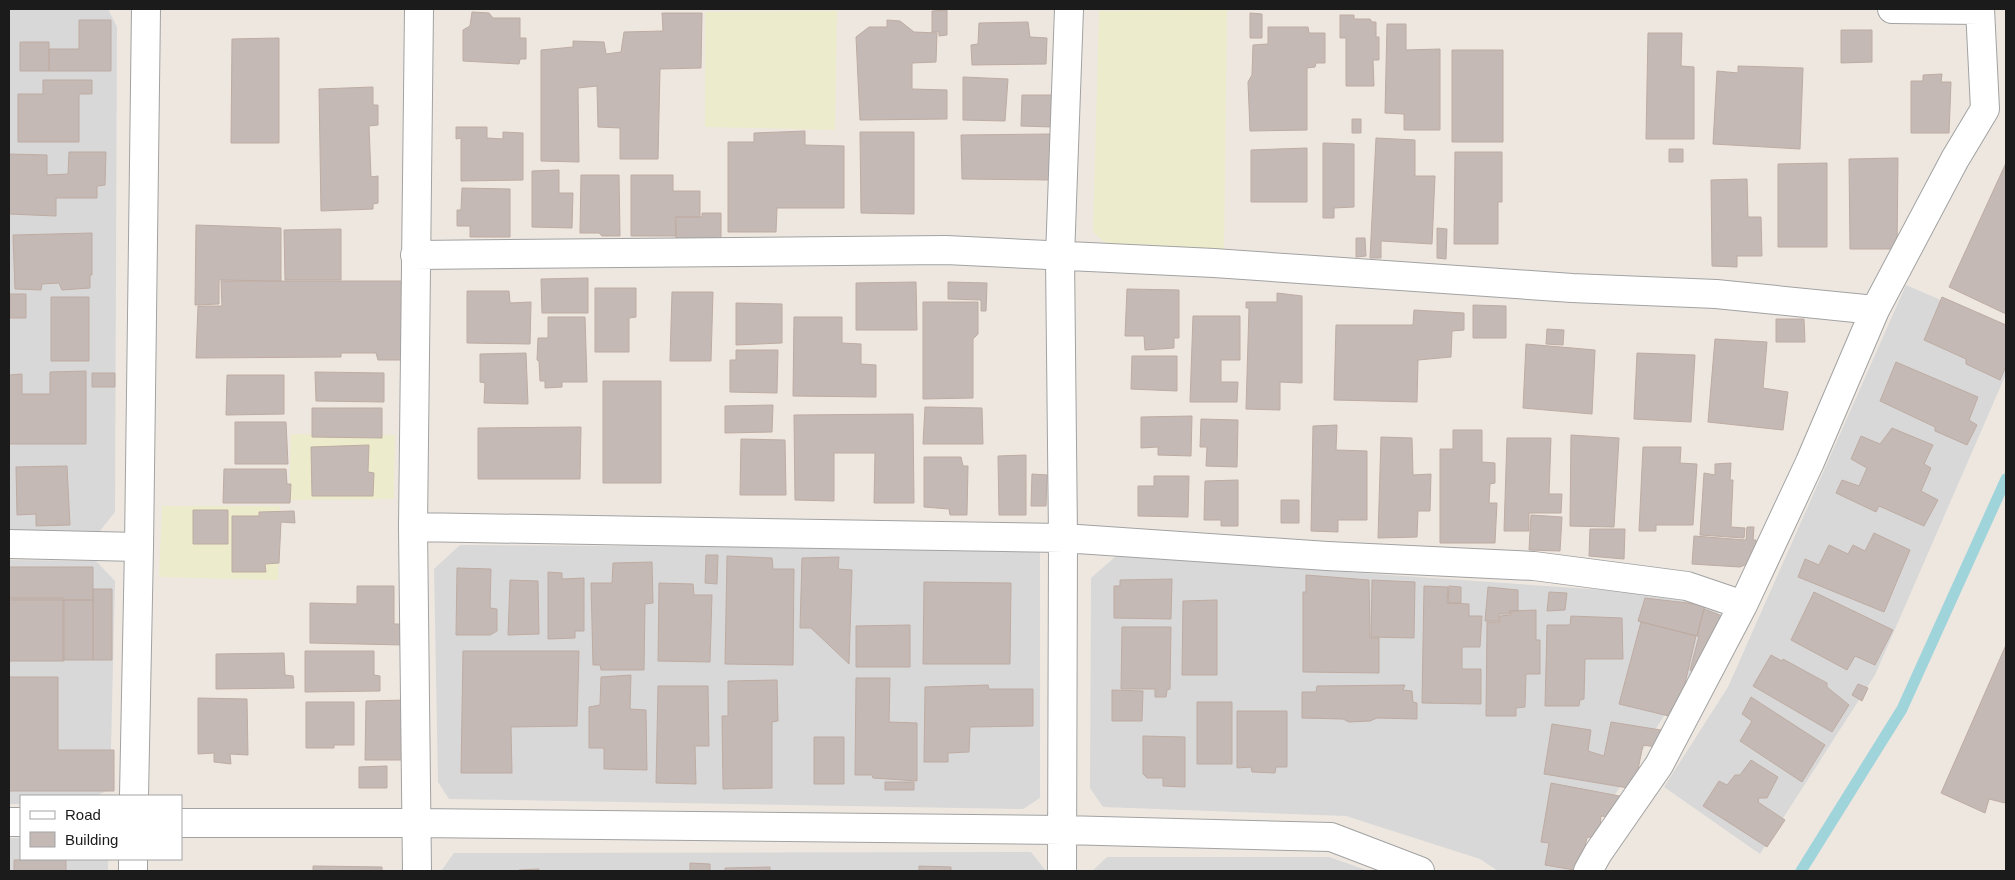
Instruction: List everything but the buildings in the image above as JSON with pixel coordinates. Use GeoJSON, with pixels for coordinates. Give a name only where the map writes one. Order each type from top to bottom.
{"type":"FeatureCollection","features":[{"type":"Feature","properties":{"kind":"street"},"geometry":{"type":"LineString","coordinates":[[134,795],[146,9]]}},
{"type":"Feature","properties":{"kind":"street"},"geometry":{"type":"LineString","coordinates":[[417,871],[413,527],[419,9]]}},
{"type":"Feature","properties":{"kind":"street"},"geometry":{"type":"LineString","coordinates":[[1062,871],[1063,538],[1060,257],[1069,9]]}},
{"type":"Feature","properties":{"kind":"street"},"geometry":{"type":"LineString","coordinates":[[1588,871],[1598,853],[1659,766],[1743,605],[1810,462],[1876,310],[1955,159],[1996,113],[1980,9],[1892,9]]}},
{"type":"Feature","properties":{"kind":"street"},"geometry":{"type":"LineString","coordinates":[[415,255],[946,250],[1214,263],[1572,288],[1716,294],[1876,310]]}},
{"type":"Feature","properties":{"kind":"street"},"geometry":{"type":"LineString","coordinates":[[413,527],[1063,538],[1327,556],[1534,566],[1687,586],[1743,605]]}},
{"type":"Feature","properties":{"kind":"street"},"geometry":{"type":"LineString","coordinates":[[9,544],[139,547]]}},
{"type":"Feature","properties":{"kind":"street"},"geometry":{"type":"LineString","coordinates":[[182,822],[417,822],[1063,830],[1331,837],[1420,871]]}},
{"type":"Feature","properties":{"kind":"shaded area"},"geometry":{"type":"Polygon","coordinates":[[[9,9],[108,9],[117,27],[115,512],[100,531],[9,530],[9,9]]]}},
{"type":"Feature","properties":{"kind":"shaded area"},"geometry":{"type":"Polygon","coordinates":[[[1906,285],[2006,328],[2006,374],[1875,675],[1760,854],[1664,787],[1728,687],[1906,285]]]}},
{"type":"Feature","properties":{"kind":"shaded area"},"geometry":{"type":"Polygon","coordinates":[[[460,545],[1040,549],[1040,798],[1023,809],[449,799],[438,782],[434,569],[460,545]]]}},
{"type":"Feature","properties":{"kind":"shaded area"},"geometry":{"type":"Polygon","coordinates":[[[1116,556],[1676,595],[1718,611],[1720,625],[1568,871],[1498,871],[1480,859],[1346,816],[1103,807],[1090,788],[1091,578],[1116,556]]]}},
{"type":"Feature","properties":{"kind":"shaded area"},"geometry":{"type":"Polygon","coordinates":[[[9,560],[96,561],[115,581],[110,789],[99,795],[20,795],[20,804],[9,804],[9,560]]]}},
{"type":"Feature","properties":{"kind":"shaded area"},"geometry":{"type":"Polygon","coordinates":[[[9,838],[20,838],[20,860],[108,860],[108,871],[9,871],[9,838]]]}},
{"type":"Feature","properties":{"kind":"shaded area"},"geometry":{"type":"Polygon","coordinates":[[[1031,852],[1046,871],[441,871],[454,853],[1031,852]]]}},
{"type":"Feature","properties":{"kind":"shaded area"},"geometry":{"type":"Polygon","coordinates":[[[1107,857],[1329,857],[1369,871],[1092,871],[1107,857]]]}},
{"type":"Feature","properties":{"kind":"green space"},"geometry":{"type":"Polygon","coordinates":[[[1227,10],[1224,250],[1111,248],[1093,232],[1099,11],[1227,10]]]}},
{"type":"Feature","properties":{"kind":"green space"},"geometry":{"type":"Polygon","coordinates":[[[837,11],[835,130],[705,127],[705,12],[837,11]]]}},
{"type":"Feature","properties":{"kind":"green space"},"geometry":{"type":"Polygon","coordinates":[[[291,434],[395,435],[394,499],[289,500],[291,434]]]}},
{"type":"Feature","properties":{"kind":"green space"},"geometry":{"type":"Polygon","coordinates":[[[162,506],[280,506],[278,580],[159,577],[162,506]]]}},
{"type":"Feature","properties":{"kind":"waterway"},"geometry":{"type":"LineString","coordinates":[[1801,871],[1902,709],[2006,479]]}}]}
